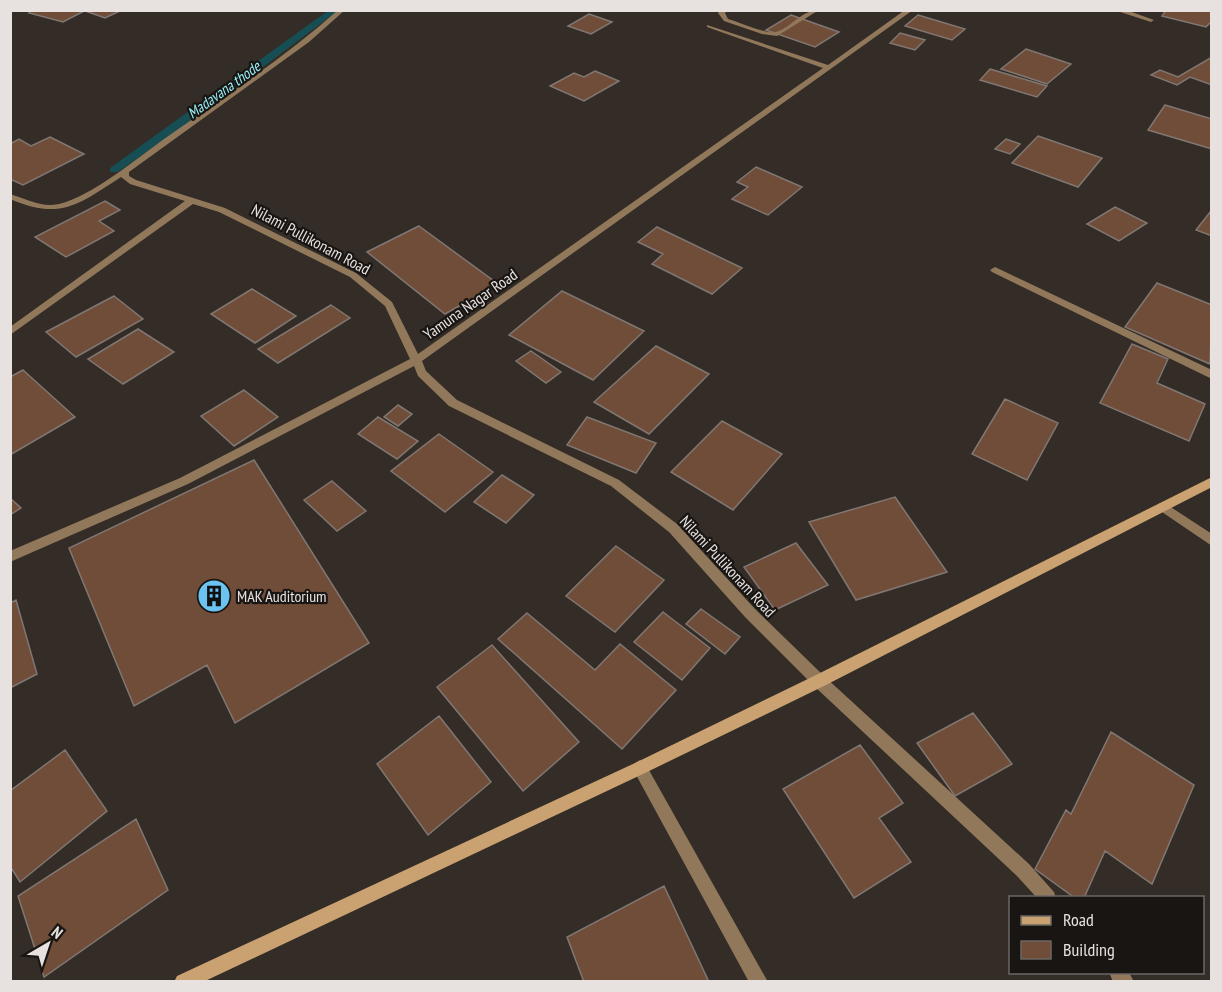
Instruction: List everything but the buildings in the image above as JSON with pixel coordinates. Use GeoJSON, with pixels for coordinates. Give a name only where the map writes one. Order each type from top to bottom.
{"type":"FeatureCollection","features":[{"type":"Feature","properties":{"kind":"main road"},"geometry":{"type":"LineString","coordinates":[[183,981],[640,768],[819,681],[1212,482]]}},
{"type":"Feature","properties":{"kind":"street"},"geometry":{"type":"LineString","coordinates":[[10,196],[28,204],[47,208],[76,199],[125,171],[307,41],[342,10]]}},
{"type":"Feature","properties":{"kind":"street"},"geometry":{"type":"LineString","coordinates":[[725,10],[721,13],[726,20],[764,33],[777,34],[816,10]]}},
{"type":"Feature","properties":{"kind":"street","name":"Yamuna Nagar Road"},"geometry":{"type":"LineString","coordinates":[[10,557],[184,482],[415,361],[910,10]]}},
{"type":"Feature","properties":{"kind":"street"},"geometry":{"type":"LineString","coordinates":[[1117,10],[1151,20]]}},
{"type":"Feature","properties":{"kind":"street"},"geometry":{"type":"LineString","coordinates":[[709,26],[828,68]]}},
{"type":"Feature","properties":{"kind":"street"},"geometry":{"type":"LineString","coordinates":[[751,41],[764,33]]}},
{"type":"Feature","properties":{"kind":"street","name":"Nilami Pullikonam Road"},"geometry":{"type":"LineString","coordinates":[[125,171],[125,177],[133,182],[222,210],[353,275],[389,304],[422,374],[453,403],[615,483],[673,528],[750,613],[819,681],[1023,870],[1047,896]]}},
{"type":"Feature","properties":{"kind":"street"},"geometry":{"type":"LineString","coordinates":[[10,332],[192,200]]}},
{"type":"Feature","properties":{"kind":"street"},"geometry":{"type":"LineString","coordinates":[[995,270],[1212,375]]}},
{"type":"Feature","properties":{"kind":"street"},"geometry":{"type":"LineString","coordinates":[[1163,507],[1212,540]]}},
{"type":"Feature","properties":{"kind":"street"},"geometry":{"type":"LineString","coordinates":[[640,768],[759,981]]}},
{"type":"Feature","properties":{"kind":"waterway","name":"Madavana thode"},"geometry":{"type":"LineString","coordinates":[[114,170],[335,10]]}},
{"type":"Feature","properties":{"kind":"place","name":"MAK Auditorium"},"geometry":{"type":"Point","coordinates":[214,596]}}]}
